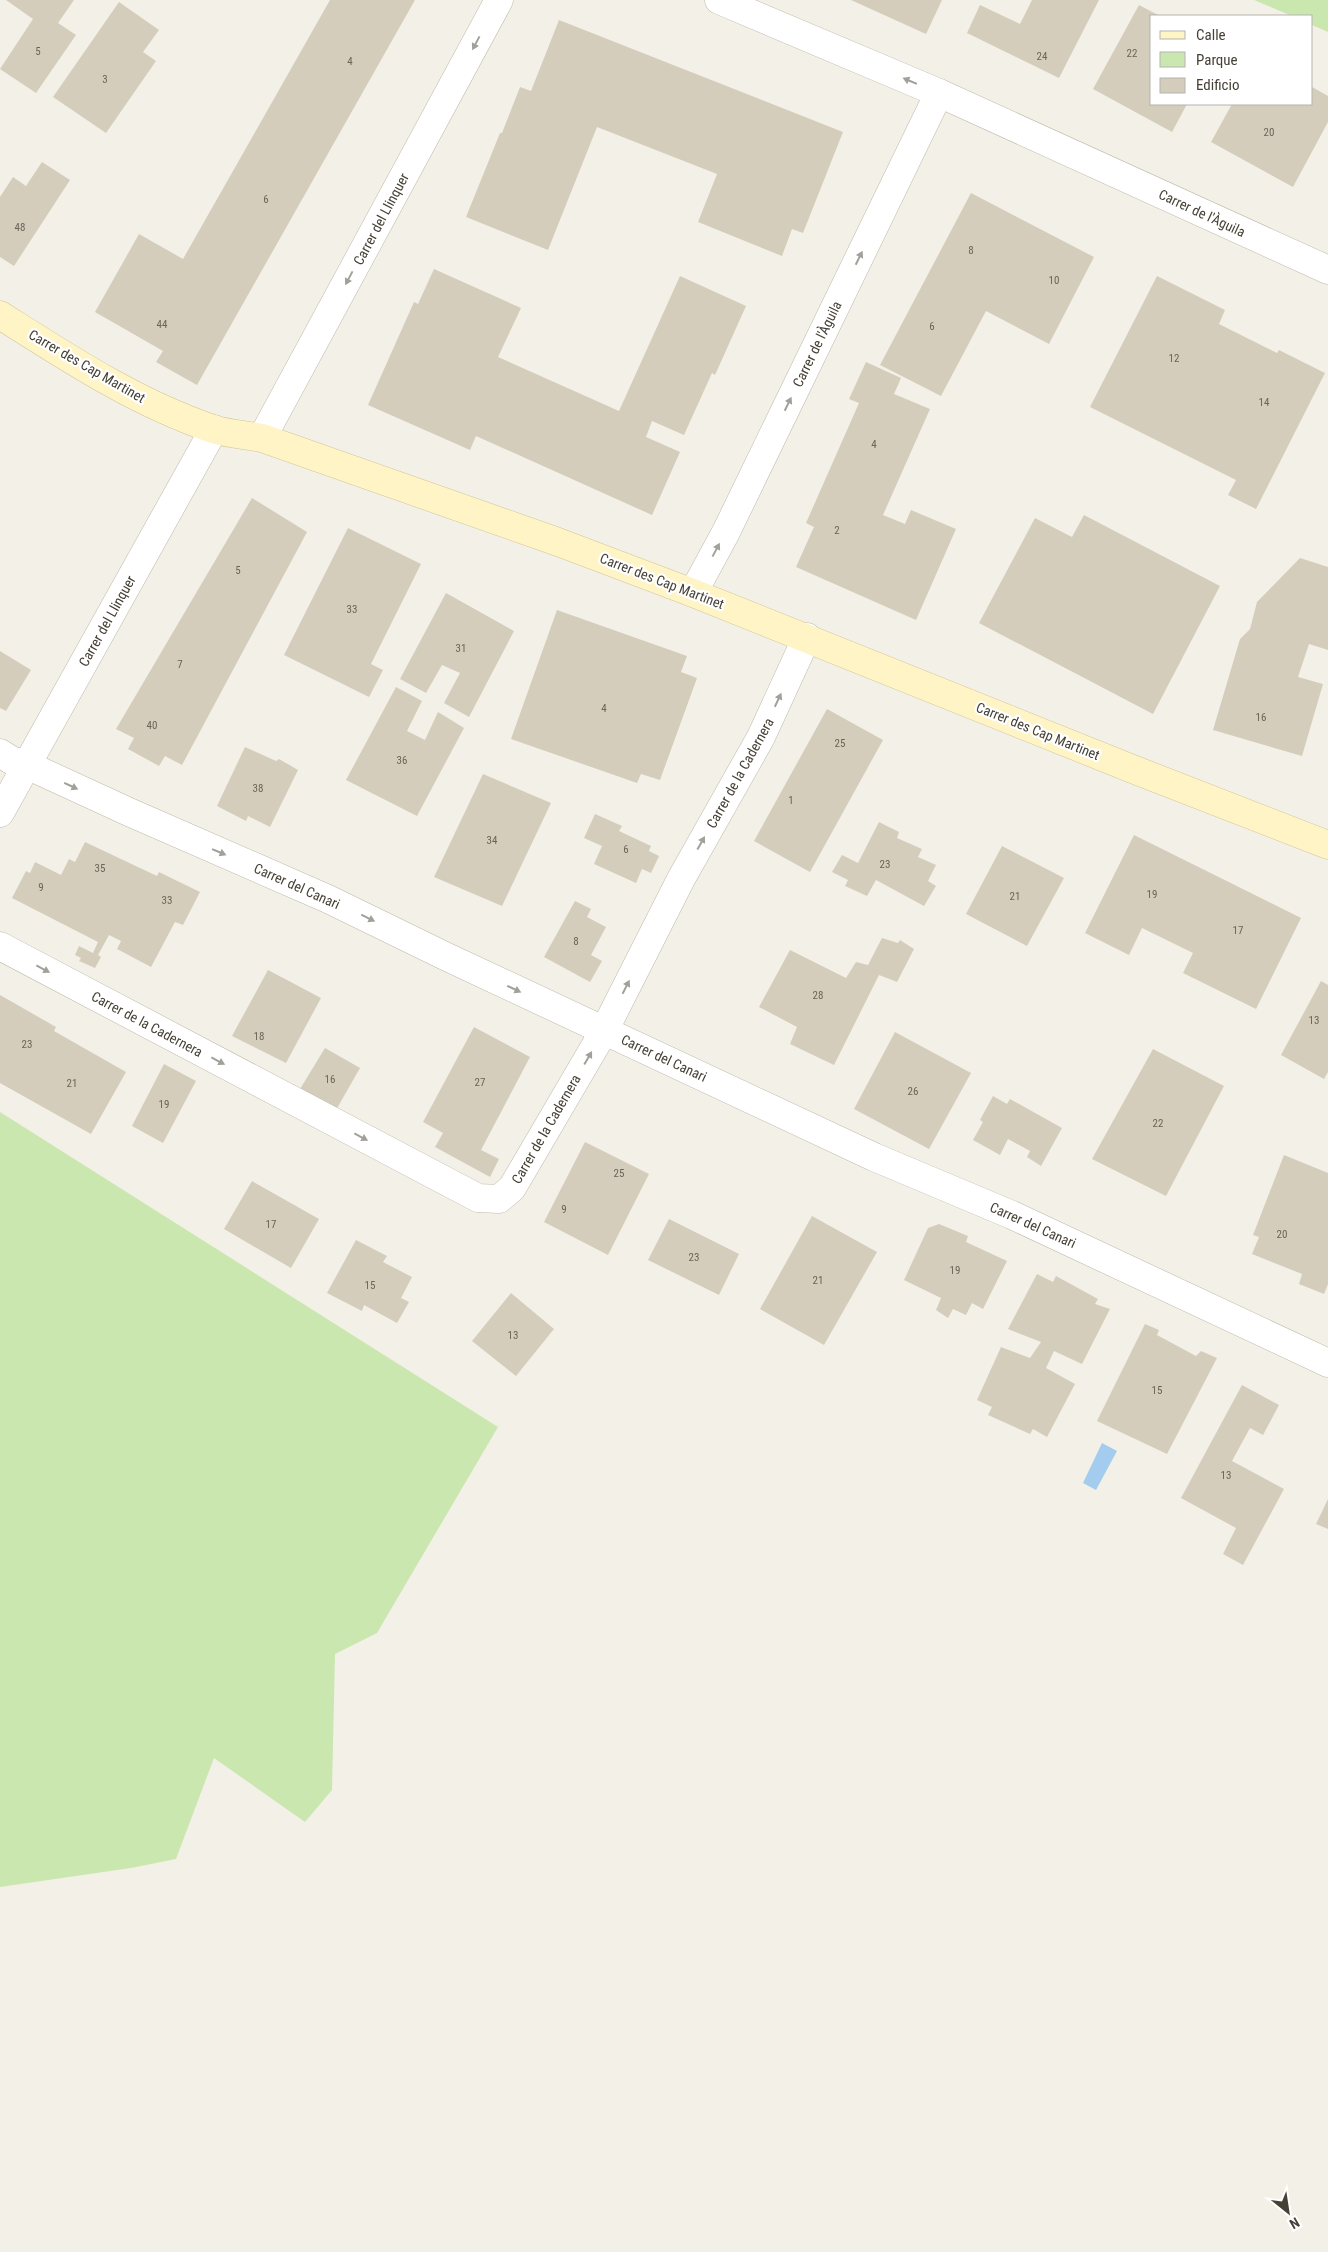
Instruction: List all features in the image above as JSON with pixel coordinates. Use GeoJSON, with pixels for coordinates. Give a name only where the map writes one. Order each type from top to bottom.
{"type":"FeatureCollection","features":[{"type":"Feature","properties":{"kind":"street","name":"Carrer del Llinquer"},"geometry":{"type":"LineString","coordinates":[[262,438],[499,0]]}},
{"type":"Feature","properties":{"kind":"street","name":"Carrer de l'Àguila"},"geometry":{"type":"LineString","coordinates":[[719,0],[939,93],[1328,270]]}},
{"type":"Feature","properties":{"kind":"street","name":"Carrer de l'Àguila"},"geometry":{"type":"LineString","coordinates":[[693,593],[726,532],[939,93]]}},
{"type":"Feature","properties":{"kind":"street","name":"Carrer des Cap Martinet"},"geometry":{"type":"LineString","coordinates":[[0,315],[81,366],[138,397],[214,429],[262,438],[558,542],[693,593],[1328,845]]}},
{"type":"Feature","properties":{"kind":"street","name":"Carrer del Llinquer"},"geometry":{"type":"LineString","coordinates":[[0,813],[214,429]]}},
{"type":"Feature","properties":{"kind":"street","name":"Carrer de la Cadernera"},"geometry":{"type":"LineString","coordinates":[[0,946],[478,1198],[499,1198],[512,1188],[604,1031],[681,879],[761,737],[807,638]]}},
{"type":"Feature","properties":{"kind":"street","name":"Carrer del Canari"},"geometry":{"type":"LineString","coordinates":[[0,753],[11,760],[27,765],[328,899],[446,957],[874,1157],[1020,1219],[1328,1363]]}},
{"type":"Feature","properties":{"kind":"green space"},"geometry":{"type":"Polygon","coordinates":[[[1254,0],[1328,0],[1328,32],[1313,25],[1313,15],[1290,15],[1254,0]]]}},
{"type":"Feature","properties":{"kind":"green space"},"geometry":{"type":"Polygon","coordinates":[[[0,1112],[498,1427],[377,1633],[335,1654],[332,1790],[305,1822],[214,1758],[176,1859],[131,1868],[0,1887],[0,1112]]]}},
{"type":"Feature","properties":{"kind":"water"},"geometry":{"type":"Polygon","coordinates":[[[1102,1443],[1117,1451],[1096,1490],[1083,1483],[1102,1443]]]}},
{"type":"Feature","properties":{"kind":"building"},"geometry":{"type":"Polygon","coordinates":[[[6,0],[74,0],[58,23],[76,35],[36,93],[0,69],[33,19],[6,0]]]}},
{"type":"Feature","properties":{"kind":"building"},"geometry":{"type":"Polygon","coordinates":[[[330,0],[415,0],[197,385],[156,362],[163,351],[95,312],[139,234],[183,259],[330,0]]]}},
{"type":"Feature","properties":{"kind":"building"},"geometry":{"type":"Polygon","coordinates":[[[851,0],[942,0],[926,34],[851,0]]]}},
{"type":"Feature","properties":{"kind":"building"},"geometry":{"type":"Polygon","coordinates":[[[1032,0],[1099,0],[1059,78],[967,33],[980,5],[1020,24],[1032,0]]]}},
{"type":"Feature","properties":{"kind":"building"},"geometry":{"type":"Polygon","coordinates":[[[119,2],[159,30],[143,52],[156,61],[106,133],[53,97],[119,2]]]}},
{"type":"Feature","properties":{"kind":"building"},"geometry":{"type":"Polygon","coordinates":[[[1139,5],[1158,15],[1150,15],[1150,105],[1186,105],[1172,132],[1093,89],[1139,5]]]}},
{"type":"Feature","properties":{"kind":"building"},"geometry":{"type":"Polygon","coordinates":[[[559,20],[843,132],[803,233],[792,229],[782,256],[698,222],[717,174],[597,127],[548,250],[466,217],[520,87],[531,91],[559,20]]]}},
{"type":"Feature","properties":{"kind":"building"},"geometry":{"type":"Polygon","coordinates":[[[1313,88],[1328,96],[1328,122],[1293,187],[1211,142],[1231,105],[1313,105],[1313,88]]]}},
{"type":"Feature","properties":{"kind":"building"},"geometry":{"type":"Polygon","coordinates":[[[42,162],[70,180],[14,266],[0,257],[0,197],[13,177],[26,186],[42,162]]]}},
{"type":"Feature","properties":{"kind":"building"},"geometry":{"type":"Polygon","coordinates":[[[971,193],[1094,257],[1049,344],[986,311],[941,396],[880,365],[971,193]]]}},
{"type":"Feature","properties":{"kind":"building"},"geometry":{"type":"Polygon","coordinates":[[[434,269],[521,308],[498,357],[619,411],[680,276],[746,306],[715,375],[712,373],[684,435],[652,421],[646,437],[680,452],[652,515],[476,436],[470,450],[368,405],[414,302],[418,304],[434,269]]]}},
{"type":"Feature","properties":{"kind":"building"},"geometry":{"type":"Polygon","coordinates":[[[1157,276],[1225,310],[1219,324],[1277,353],[1279,350],[1325,373],[1256,509],[1228,495],[1236,480],[1090,407],[1157,276]]]}},
{"type":"Feature","properties":{"kind":"building"},"geometry":{"type":"Polygon","coordinates":[[[866,362],[901,378],[894,394],[930,409],[883,515],[905,524],[911,510],[956,529],[916,620],[796,567],[814,527],[806,523],[859,403],[849,399],[866,362]]]}},
{"type":"Feature","properties":{"kind":"building"},"geometry":{"type":"Polygon","coordinates":[[[252,498],[307,532],[182,765],[165,756],[159,766],[128,749],[134,738],[116,729],[252,498]]]}},
{"type":"Feature","properties":{"kind":"building"},"geometry":{"type":"Polygon","coordinates":[[[1084,515],[1220,586],[1153,714],[979,623],[1035,518],[1072,537],[1084,515]]]}},
{"type":"Feature","properties":{"kind":"building"},"geometry":{"type":"Polygon","coordinates":[[[348,528],[421,564],[371,664],[383,670],[369,697],[284,655],[348,528]]]}},
{"type":"Feature","properties":{"kind":"building"},"geometry":{"type":"Polygon","coordinates":[[[1300,558],[1328,567],[1328,650],[1309,644],[1298,677],[1323,684],[1302,756],[1213,730],[1240,639],[1250,629],[1257,602],[1300,558]]]}},
{"type":"Feature","properties":{"kind":"building"},"geometry":{"type":"Polygon","coordinates":[[[446,593],[514,631],[469,717],[444,703],[460,673],[442,665],[426,693],[400,679],[446,593]]]}},
{"type":"Feature","properties":{"kind":"building"},"geometry":{"type":"Polygon","coordinates":[[[557,610],[687,656],[681,672],[697,678],[660,780],[641,774],[637,783],[511,739],[557,610]]]}},
{"type":"Feature","properties":{"kind":"building"},"geometry":{"type":"Polygon","coordinates":[[[0,651],[31,670],[6,711],[0,708],[0,651]]]}},
{"type":"Feature","properties":{"kind":"building"},"geometry":{"type":"Polygon","coordinates":[[[396,687],[422,701],[407,731],[425,740],[438,712],[464,728],[417,816],[346,780],[396,687]]]}},
{"type":"Feature","properties":{"kind":"building"},"geometry":{"type":"Polygon","coordinates":[[[827,709],[883,740],[810,872],[754,841],[827,709]]]}},
{"type":"Feature","properties":{"kind":"building"},"geometry":{"type":"Polygon","coordinates":[[[245,747],[276,761],[279,759],[298,770],[270,827],[248,816],[246,821],[217,806],[245,747]]]}},
{"type":"Feature","properties":{"kind":"building"},"geometry":{"type":"Polygon","coordinates":[[[483,774],[551,803],[502,906],[434,877],[483,774]]]}},
{"type":"Feature","properties":{"kind":"building"},"geometry":{"type":"Polygon","coordinates":[[[595,814],[622,826],[619,831],[651,846],[649,851],[659,856],[651,873],[642,869],[636,883],[594,864],[602,846],[584,838],[595,814]]]}},
{"type":"Feature","properties":{"kind":"building"},"geometry":{"type":"Polygon","coordinates":[[[879,822],[899,832],[897,838],[922,849],[918,857],[936,865],[928,881],[936,886],[924,906],[876,880],[867,896],[845,886],[848,880],[832,872],[842,855],[858,863],[879,822]]]}},
{"type":"Feature","properties":{"kind":"building"},"geometry":{"type":"Polygon","coordinates":[[[1134,835],[1301,918],[1256,1009],[1183,973],[1193,953],[1142,928],[1129,955],[1085,933],[1134,835]]]}},
{"type":"Feature","properties":{"kind":"building"},"geometry":{"type":"Polygon","coordinates":[[[85,842],[157,876],[159,872],[200,892],[183,925],[175,922],[151,967],[117,949],[121,941],[109,935],[98,955],[101,957],[95,968],[79,961],[81,958],[75,955],[79,946],[93,953],[98,942],[12,898],[26,871],[30,873],[35,862],[61,875],[69,859],[75,862],[85,842]]]}},
{"type":"Feature","properties":{"kind":"building"},"geometry":{"type":"Polygon","coordinates":[[[1002,846],[1064,878],[1027,946],[966,914],[1002,846]]]}},
{"type":"Feature","properties":{"kind":"building"},"geometry":{"type":"Polygon","coordinates":[[[575,901],[591,909],[587,917],[606,927],[591,955],[602,961],[590,982],[544,957],[575,901]]]}},
{"type":"Feature","properties":{"kind":"building"},"geometry":{"type":"Polygon","coordinates":[[[882,938],[898,943],[900,940],[914,949],[897,982],[879,975],[834,1065],[790,1044],[797,1027],[759,1007],[790,950],[846,978],[856,962],[868,965],[882,938]]]}},
{"type":"Feature","properties":{"kind":"building"},"geometry":{"type":"Polygon","coordinates":[[[268,970],[321,998],[286,1063],[232,1036],[268,970]]]}},
{"type":"Feature","properties":{"kind":"building"},"geometry":{"type":"Polygon","coordinates":[[[1321,981],[1328,985],[1328,1072],[1324,1079],[1281,1055],[1321,981]]]}},
{"type":"Feature","properties":{"kind":"building"},"geometry":{"type":"Polygon","coordinates":[[[0,995],[56,1027],[54,1031],[126,1072],[91,1134],[0,1083],[0,995]]]}},
{"type":"Feature","properties":{"kind":"building"},"geometry":{"type":"Polygon","coordinates":[[[474,1027],[530,1057],[481,1150],[499,1159],[490,1177],[435,1147],[443,1133],[423,1122],[474,1027]]]}},
{"type":"Feature","properties":{"kind":"building"},"geometry":{"type":"Polygon","coordinates":[[[895,1032],[971,1073],[929,1149],[854,1109],[895,1032]]]}},
{"type":"Feature","properties":{"kind":"building"},"geometry":{"type":"Polygon","coordinates":[[[325,1048],[360,1068],[336,1110],[300,1089],[325,1048]]]}},
{"type":"Feature","properties":{"kind":"building"},"geometry":{"type":"Polygon","coordinates":[[[1153,1049],[1224,1086],[1166,1196],[1092,1159],[1153,1049]]]}},
{"type":"Feature","properties":{"kind":"building"},"geometry":{"type":"Polygon","coordinates":[[[164,1064],[196,1081],[163,1143],[132,1126],[164,1064]]]}},
{"type":"Feature","properties":{"kind":"building"},"geometry":{"type":"Polygon","coordinates":[[[993,1096],[1007,1104],[1010,1099],[1062,1128],[1041,1166],[1027,1157],[1030,1151],[1008,1139],[1000,1155],[973,1140],[983,1122],[980,1120],[993,1096]]]}},
{"type":"Feature","properties":{"kind":"building"},"geometry":{"type":"Polygon","coordinates":[[[585,1142],[649,1174],[608,1255],[544,1222],[585,1142]]]}},
{"type":"Feature","properties":{"kind":"building"},"geometry":{"type":"Polygon","coordinates":[[[1284,1155],[1328,1173],[1328,1284],[1324,1294],[1299,1284],[1302,1274],[1252,1254],[1259,1237],[1253,1235],[1284,1155]]]}},
{"type":"Feature","properties":{"kind":"building"},"geometry":{"type":"Polygon","coordinates":[[[252,1181],[319,1219],[291,1268],[224,1229],[252,1181]]]}},
{"type":"Feature","properties":{"kind":"building"},"geometry":{"type":"Polygon","coordinates":[[[812,1216],[877,1252],[824,1345],[760,1309],[812,1216]]]}},
{"type":"Feature","properties":{"kind":"building"},"geometry":{"type":"Polygon","coordinates":[[[669,1219],[739,1254],[719,1295],[648,1260],[669,1219]]]}},
{"type":"Feature","properties":{"kind":"building"},"geometry":{"type":"Polygon","coordinates":[[[939,1224],[968,1236],[966,1242],[1007,1261],[983,1309],[972,1303],[966,1315],[953,1309],[948,1318],[936,1310],[941,1298],[904,1280],[928,1228],[939,1224]]]}},
{"type":"Feature","properties":{"kind":"building"},"geometry":{"type":"Polygon","coordinates":[[[356,1240],[387,1256],[383,1262],[412,1277],[401,1298],[409,1302],[397,1323],[364,1305],[362,1311],[327,1293],[356,1240]]]}},
{"type":"Feature","properties":{"kind":"building"},"geometry":{"type":"Polygon","coordinates":[[[1037,1274],[1053,1282],[1056,1276],[1098,1299],[1095,1304],[1110,1309],[1082,1364],[1054,1351],[1046,1368],[1075,1384],[1047,1437],[1033,1429],[1030,1434],[988,1415],[992,1407],[977,1400],[1001,1347],[1030,1358],[1041,1342],[1008,1329],[1037,1274]]]}},
{"type":"Feature","properties":{"kind":"building"},"geometry":{"type":"Polygon","coordinates":[[[511,1293],[554,1329],[516,1376],[472,1341],[511,1293]]]}},
{"type":"Feature","properties":{"kind":"building"},"geometry":{"type":"Polygon","coordinates":[[[1145,1324],[1159,1330],[1157,1335],[1196,1356],[1201,1351],[1217,1358],[1167,1454],[1097,1421],[1145,1324]]]}},
{"type":"Feature","properties":{"kind":"building"},"geometry":{"type":"Polygon","coordinates":[[[1242,1385],[1279,1405],[1263,1435],[1250,1428],[1232,1461],[1284,1489],[1243,1565],[1223,1554],[1236,1528],[1181,1498],[1242,1385]]]}},
{"type":"Feature","properties":{"kind":"building"},"geometry":{"type":"Polygon","coordinates":[[[1328,1499],[1328,1529],[1316,1524],[1328,1499]]]}}]}
